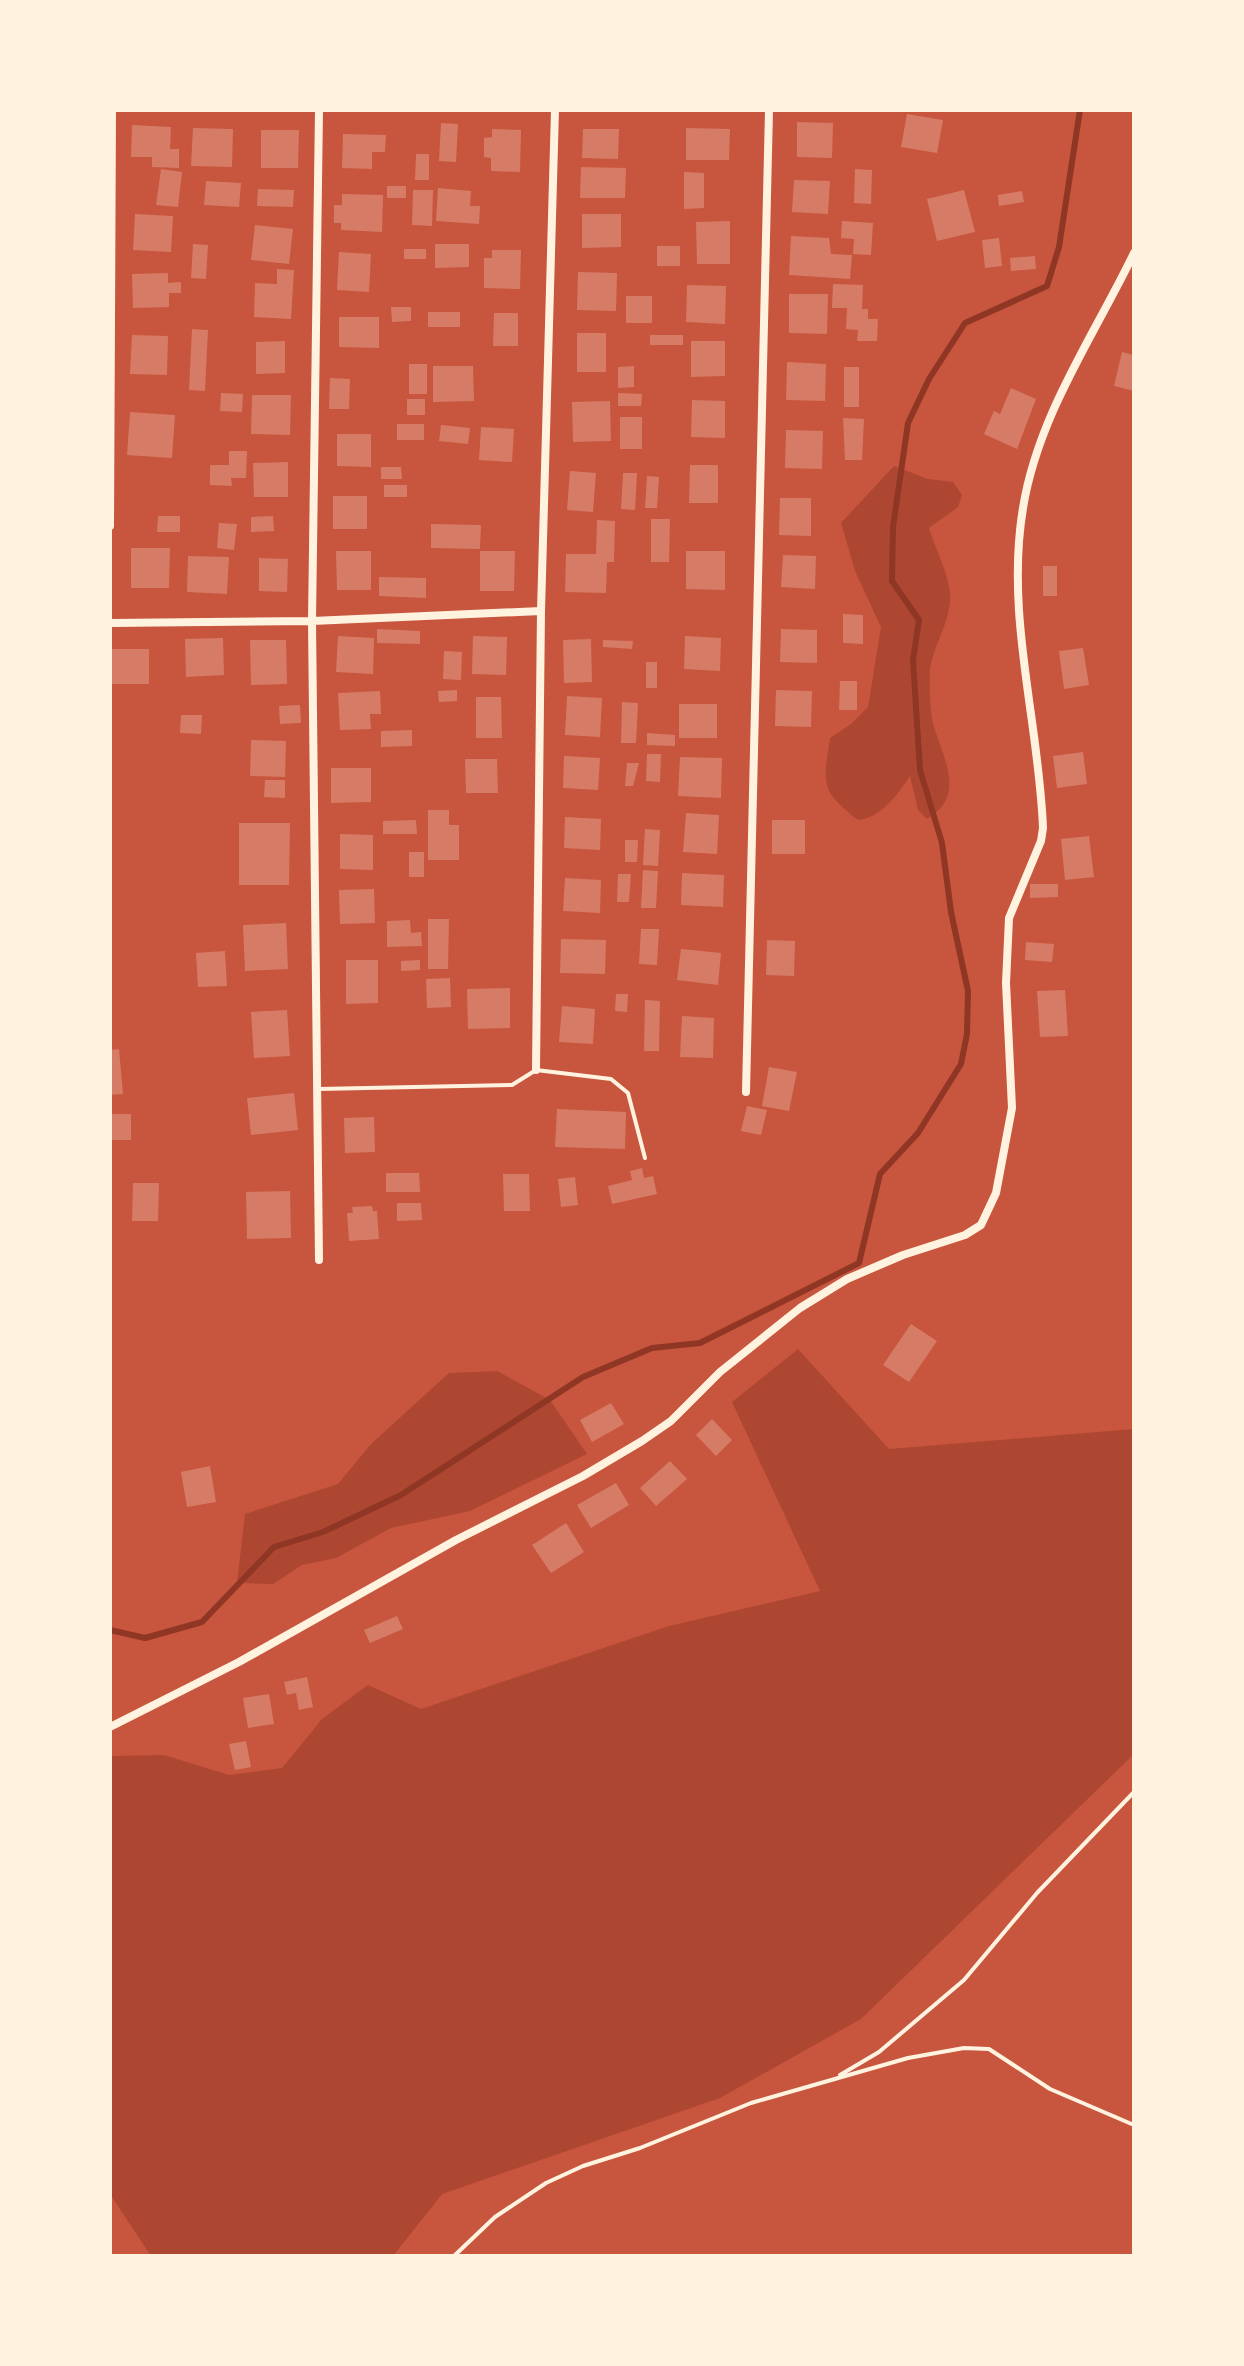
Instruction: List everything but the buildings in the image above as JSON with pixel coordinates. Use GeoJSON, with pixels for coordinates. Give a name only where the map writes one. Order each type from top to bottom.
{"type":"FeatureCollection","features":[{"type":"Feature","properties":{"kind":"street"},"geometry":{"type":"LineString","coordinates":[[110,526],[112,110]]}},
{"type":"Feature","properties":{"kind":"street"},"geometry":{"type":"LineString","coordinates":[[319,110],[312,621],[319,1260]]}},
{"type":"Feature","properties":{"kind":"street"},"geometry":{"type":"LineString","coordinates":[[536,1070],[541,611],[555,110]]}},
{"type":"Feature","properties":{"kind":"street"},"geometry":{"type":"LineString","coordinates":[[746,1092],[769,110]]}},
{"type":"Feature","properties":{"kind":"street"},"geometry":{"type":"LineString","coordinates":[[110,1727],[239,1662],[456,1540],[583,1476],[659,1430],[712,1379],[824,1292],[876,1265],[965,1235],[985,1220],[1001,1176],[1012,1108],[1006,983],[1009,918],[1041,841],[1043,828],[1022,647],[1020,564],[1023,508],[1048,423],[1134,253]]}},
{"type":"Feature","properties":{"kind":"street"},"geometry":{"type":"LineString","coordinates":[[110,623],[312,621],[541,611]]}},
{"type":"Feature","properties":{"kind":"lane"},"geometry":{"type":"LineString","coordinates":[[319,1089],[512,1085],[536,1070],[611,1079],[628,1093],[645,1158]]}},
{"type":"Feature","properties":{"kind":"path"},"geometry":{"type":"LineString","coordinates":[[835,2079],[879,2052],[964,1980],[1037,1893],[1134,1792]]}},
{"type":"Feature","properties":{"kind":"path"},"geometry":{"type":"LineString","coordinates":[[454,2256],[495,2217],[546,2183],[751,2103],[908,2058],[964,2048],[989,2049],[1050,2089],[1134,2125]]}},
{"type":"Feature","properties":{"kind":"shaded area"},"geometry":{"type":"Polygon","coordinates":[[[894,466],[928,479],[953,482],[962,495],[958,507],[929,528],[950,593],[948,613],[930,670],[932,719],[945,759],[949,785],[940,809],[927,819],[918,810],[910,776],[881,810],[858,820],[831,793],[827,785],[826,766],[830,738],[851,724],[868,707],[881,627],[855,571],[841,523],[894,466]]]}},
{"type":"Feature","properties":{"kind":"shaded area"},"geometry":{"type":"Polygon","coordinates":[[[798,1349],[889,1449],[1134,1429],[1134,1754],[861,2019],[720,2098],[442,2194],[393,2256],[151,2256],[110,2194],[110,1756],[164,1755],[229,1775],[282,1768],[322,1719],[368,1685],[421,1709],[669,1626],[820,1591],[732,1402],[798,1349]]]}},
{"type":"Feature","properties":{"kind":"shaded area"},"geometry":{"type":"Polygon","coordinates":[[[497,1371],[550,1400],[587,1454],[470,1511],[391,1528],[336,1558],[302,1565],[273,1584],[237,1583],[245,1514],[338,1484],[371,1444],[449,1373],[497,1371]]]}},
{"type":"Feature","properties":{"kind":"waterway"},"geometry":{"type":"LineString","coordinates":[[110,1630],[145,1638],[202,1622],[274,1547],[323,1532],[401,1495],[583,1377],[652,1348],[700,1343],[859,1263],[880,1174],[918,1133],[961,1064],[967,1034],[968,991],[951,912],[942,843],[920,770],[913,660],[919,620],[892,581],[893,527],[908,423],[929,379],[965,323],[1047,286],[1059,247],[1080,110]]}}]}
